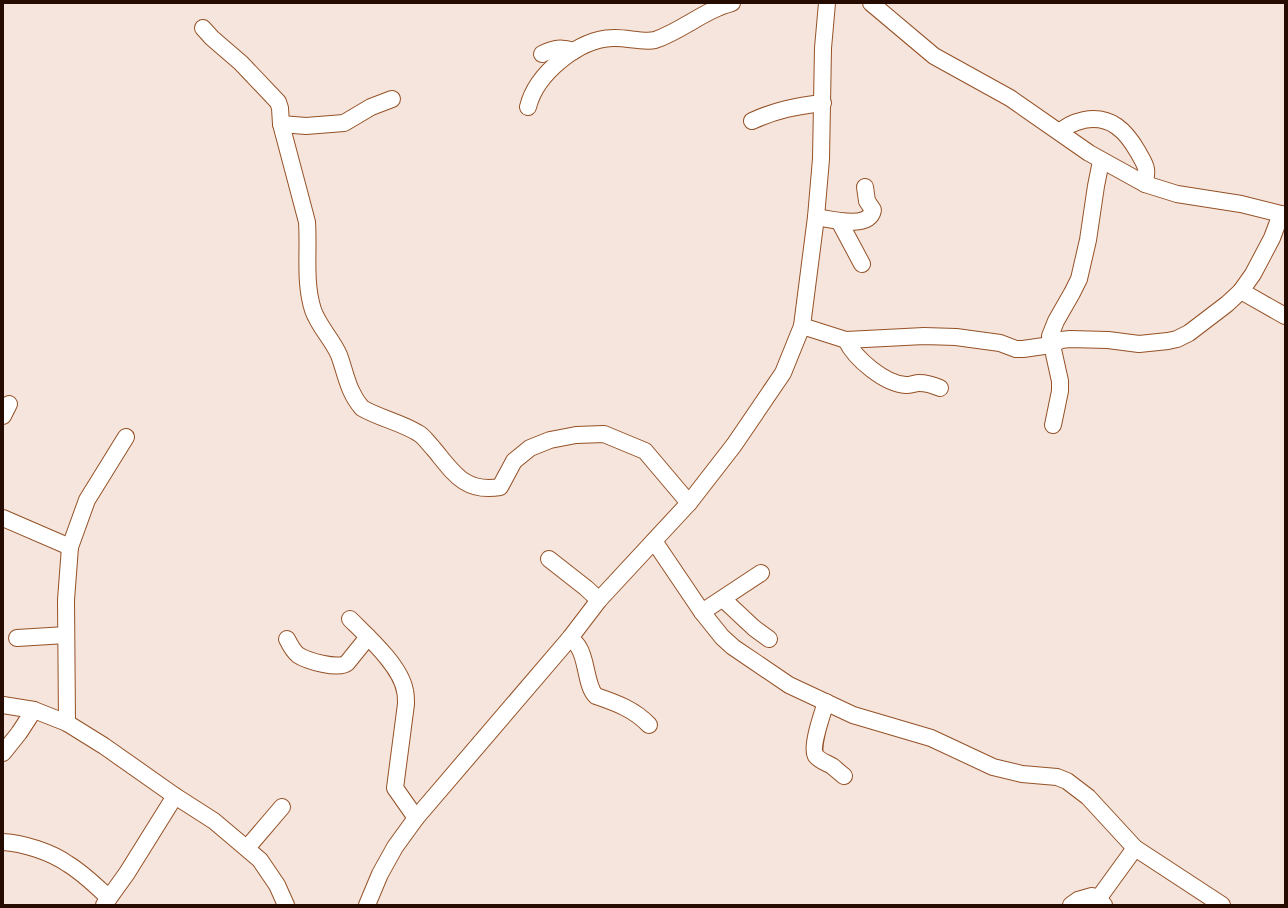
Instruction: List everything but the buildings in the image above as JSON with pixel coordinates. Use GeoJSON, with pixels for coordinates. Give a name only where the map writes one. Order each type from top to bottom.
{"type":"FeatureCollection","features":[{"type":"Feature","properties":{"kind":"street"},"geometry":{"type":"LineString","coordinates":[[528,107],[530,98],[541,80],[560,61],[590,42],[598,39],[627,38],[654,40],[674,33],[722,6],[732,3]]}},
{"type":"Feature","properties":{"kind":"street"},"geometry":{"type":"LineString","coordinates":[[367,905],[380,874],[395,847],[416,818],[570,638],[599,600],[689,503],[734,446],[783,373],[802,326],[816,217],[821,159],[823,48],[827,3]]}},
{"type":"Feature","properties":{"kind":"street"},"geometry":{"type":"LineString","coordinates":[[802,326],[846,340],[924,336],[956,337],[1000,343],[1016,349],[1051,344],[1061,340],[1076,339],[1108,340],[1139,344],[1168,341],[1177,339],[1189,332],[1228,304],[1241,291],[1278,242],[1283,214],[1241,204],[1177,194],[1145,184],[1089,154],[1010,98],[934,56],[871,3]]}},
{"type":"Feature","properties":{"kind":"street"},"geometry":{"type":"LineString","coordinates":[[203,28],[274,96],[280,108],[281,124],[307,222],[308,287],[314,311],[319,323],[332,340],[339,356],[349,388],[355,400],[362,408],[410,428],[420,434],[445,465],[459,479],[476,487],[500,487],[514,461],[530,448],[550,440],[576,435],[604,434],[645,451],[689,503]]}},
{"type":"Feature","properties":{"kind":"street"},"geometry":{"type":"LineString","coordinates":[[542,54],[556,48],[567,49],[574,52]]}},
{"type":"Feature","properties":{"kind":"street"},"geometry":{"type":"LineString","coordinates":[[281,124],[306,126],[344,123],[375,105],[392,99]]}},
{"type":"Feature","properties":{"kind":"street"},"geometry":{"type":"LineString","coordinates":[[752,122],[771,112],[823,103]]}},
{"type":"Feature","properties":{"kind":"street"},"geometry":{"type":"LineString","coordinates":[[1060,132],[1066,126],[1086,120],[1100,119],[1111,122],[1123,131],[1135,147],[1146,169],[1145,184]]}},
{"type":"Feature","properties":{"kind":"street"},"geometry":{"type":"LineString","coordinates":[[1053,425],[1060,391],[1059,376],[1051,344],[1050,333],[1062,308],[1072,294],[1079,279],[1088,240],[1101,161]]}},
{"type":"Feature","properties":{"kind":"street"},"geometry":{"type":"LineString","coordinates":[[816,217],[839,221],[860,221],[868,218],[873,210],[868,201],[865,187]]}},
{"type":"Feature","properties":{"kind":"street"},"geometry":{"type":"LineString","coordinates":[[839,221],[862,264]]}},
{"type":"Feature","properties":{"kind":"street"},"geometry":{"type":"LineString","coordinates":[[1241,291],[1285,316]]}},
{"type":"Feature","properties":{"kind":"street"},"geometry":{"type":"LineString","coordinates":[[846,340],[850,349],[878,374],[886,379],[898,384],[930,384],[940,388]]}},
{"type":"Feature","properties":{"kind":"street"},"geometry":{"type":"LineString","coordinates":[[67,723],[66,590],[70,547],[87,500],[126,438]]}},
{"type":"Feature","properties":{"kind":"street"},"geometry":{"type":"LineString","coordinates":[[3,518],[70,547]]}},
{"type":"Feature","properties":{"kind":"street"},"geometry":{"type":"LineString","coordinates":[[654,541],[711,625],[733,647],[789,686],[853,715],[908,730],[930,738],[992,767],[1022,774],[1057,777],[1067,781],[1088,797],[1135,848],[1222,905]]}},
{"type":"Feature","properties":{"kind":"street"},"geometry":{"type":"LineString","coordinates":[[549,559],[599,600]]}},
{"type":"Feature","properties":{"kind":"street"},"geometry":{"type":"LineString","coordinates":[[702,612],[761,573]]}},
{"type":"Feature","properties":{"kind":"street"},"geometry":{"type":"LineString","coordinates":[[722,599],[754,628],[769,639]]}},
{"type":"Feature","properties":{"kind":"street"},"geometry":{"type":"LineString","coordinates":[[350,618],[386,657],[397,673],[405,690],[406,704],[395,783],[396,788],[416,818]]}},
{"type":"Feature","properties":{"kind":"street"},"geometry":{"type":"LineString","coordinates":[[17,638],[66,635]]}},
{"type":"Feature","properties":{"kind":"street"},"geometry":{"type":"LineString","coordinates":[[287,639],[294,651],[305,658],[312,661],[340,666],[347,663],[368,637]]}},
{"type":"Feature","properties":{"kind":"street"},"geometry":{"type":"LineString","coordinates":[[570,638],[579,648],[593,693],[596,696],[623,706],[641,716],[649,725]]}},
{"type":"Feature","properties":{"kind":"street"},"geometry":{"type":"LineString","coordinates":[[826,702],[814,751],[820,760],[832,766],[844,776]]}},
{"type":"Feature","properties":{"kind":"street"},"geometry":{"type":"LineString","coordinates":[[3,705],[34,710],[67,723],[104,746],[175,796],[214,821],[260,860],[277,885],[286,905]]}},
{"type":"Feature","properties":{"kind":"street"},"geometry":{"type":"LineString","coordinates":[[3,753],[19,733],[34,710]]}},
{"type":"Feature","properties":{"kind":"street"},"geometry":{"type":"LineString","coordinates":[[3,842],[25,845],[68,863],[106,901],[127,873],[175,796]]}},
{"type":"Feature","properties":{"kind":"street"},"geometry":{"type":"LineString","coordinates":[[247,848],[282,807]]}},
{"type":"Feature","properties":{"kind":"street"},"geometry":{"type":"LineString","coordinates":[[1071,905],[1078,900],[1092,896],[1101,902],[1135,848]]}}]}
